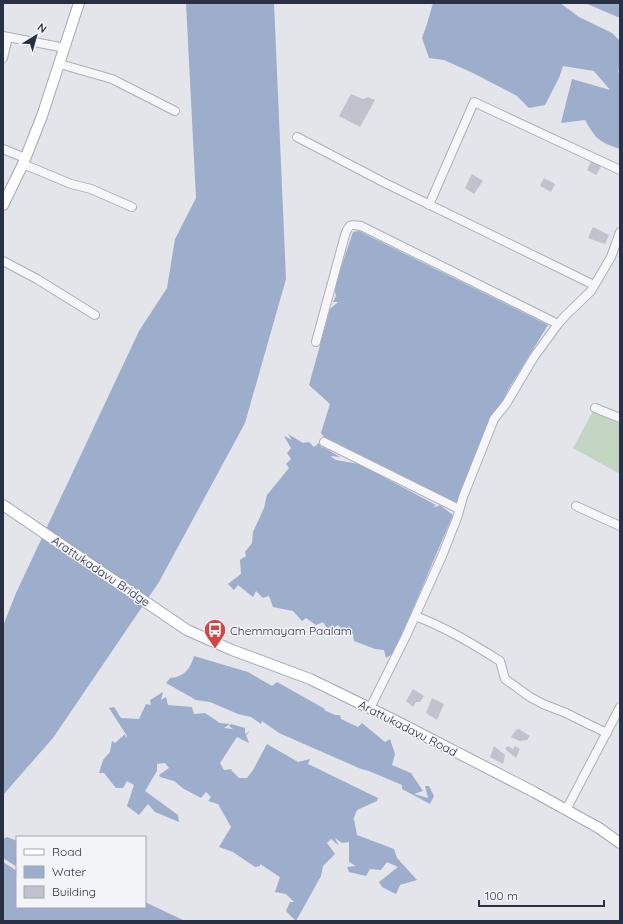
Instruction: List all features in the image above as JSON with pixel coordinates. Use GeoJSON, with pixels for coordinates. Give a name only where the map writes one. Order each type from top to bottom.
{"type":"FeatureCollection","features":[{"type":"Feature","properties":{"kind":"main road"},"geometry":{"type":"LineString","coordinates":[[3,205],[24,161],[42,116],[79,3]]}},
{"type":"Feature","properties":{"kind":"main road","name":"Arattukadavu Bridge"},"geometry":{"type":"LineString","coordinates":[[3,505],[187,630]]}},
{"type":"Feature","properties":{"kind":"main road","name":"Arattukadavu Road"},"geometry":{"type":"LineString","coordinates":[[187,630],[232,650],[310,679],[370,708],[469,758],[566,810],[599,828],[620,843]]}},
{"type":"Feature","properties":{"kind":"street"},"geometry":{"type":"LineString","coordinates":[[3,58],[5,36],[65,48]]}},
{"type":"Feature","properties":{"kind":"street"},"geometry":{"type":"LineString","coordinates":[[60,64],[112,79],[175,111]]}},
{"type":"Feature","properties":{"kind":"street"},"geometry":{"type":"LineString","coordinates":[[429,205],[474,102],[620,170]]}},
{"type":"Feature","properties":{"kind":"street"},"geometry":{"type":"LineString","coordinates":[[297,137],[429,205],[594,285]]}},
{"type":"Feature","properties":{"kind":"street"},"geometry":{"type":"LineString","coordinates":[[3,149],[71,184],[90,189],[132,207]]}},
{"type":"Feature","properties":{"kind":"street"},"geometry":{"type":"LineString","coordinates":[[316,342],[345,235],[348,227],[352,225],[361,226],[558,324]]}},
{"type":"Feature","properties":{"kind":"street"},"geometry":{"type":"LineString","coordinates":[[370,708],[415,616],[449,537],[494,419],[506,404],[534,357],[558,324],[591,291],[611,256],[620,232]]}},
{"type":"Feature","properties":{"kind":"street"},"geometry":{"type":"LineString","coordinates":[[3,261],[37,279],[95,315]]}},
{"type":"Feature","properties":{"kind":"street"},"geometry":{"type":"LineString","coordinates":[[595,408],[620,418]]}},
{"type":"Feature","properties":{"kind":"street"},"geometry":{"type":"LineString","coordinates":[[324,442],[459,509]]}},
{"type":"Feature","properties":{"kind":"street"},"geometry":{"type":"LineString","coordinates":[[576,506],[620,526]]}},
{"type":"Feature","properties":{"kind":"street"},"geometry":{"type":"LineString","coordinates":[[415,616],[429,621],[463,638],[500,661],[505,679],[530,697],[543,704],[566,712],[607,733]]}},
{"type":"Feature","properties":{"kind":"street"},"geometry":{"type":"LineString","coordinates":[[566,810],[620,707]]}},
{"type":"Feature","properties":{"kind":"green space"},"geometry":{"type":"Polygon","coordinates":[[[593,411],[620,424],[620,474],[573,448],[593,411]]]}},
{"type":"Feature","properties":{"kind":"water"},"geometry":{"type":"Polygon","coordinates":[[[186,3],[274,3],[286,279],[245,423],[159,582],[53,738],[3,795],[3,626],[16,593],[139,331],[167,288],[175,239],[196,198],[186,3]]]}},
{"type":"Feature","properties":{"kind":"water"},"geometry":{"type":"Polygon","coordinates":[[[433,3],[560,3],[579,17],[612,33],[620,41],[620,66],[618,72],[620,74],[620,149],[603,142],[595,136],[585,120],[561,123],[572,79],[610,90],[594,71],[563,66],[559,78],[545,105],[529,108],[517,96],[473,73],[444,60],[429,58],[422,38],[433,3]]]}},
{"type":"Feature","properties":{"kind":"water"},"geometry":{"type":"Polygon","coordinates":[[[585,3],[620,3],[620,18],[585,3]]]}},
{"type":"Feature","properties":{"kind":"water"},"geometry":{"type":"Polygon","coordinates":[[[359,231],[548,325],[508,390],[456,503],[346,452],[335,442],[328,443],[321,433],[330,404],[309,385],[330,309],[338,302],[333,302],[336,296],[334,288],[353,232],[359,231]]]}},
{"type":"Feature","properties":{"kind":"water"},"geometry":{"type":"Polygon","coordinates":[[[288,434],[303,443],[309,442],[314,447],[319,443],[322,448],[323,447],[340,457],[330,456],[336,460],[359,464],[436,505],[433,508],[440,505],[453,515],[394,653],[386,658],[384,650],[375,649],[354,641],[353,634],[347,634],[338,625],[329,631],[323,622],[316,625],[306,618],[302,621],[293,611],[273,607],[269,596],[263,598],[256,591],[253,597],[238,585],[234,590],[228,584],[241,574],[240,560],[246,556],[245,552],[252,543],[253,532],[264,508],[267,495],[289,468],[286,464],[291,459],[287,453],[291,448],[284,436],[292,440],[288,434]]]}},
{"type":"Feature","properties":{"kind":"water"},"geometry":{"type":"Polygon","coordinates":[[[194,656],[248,672],[272,686],[277,682],[325,709],[324,710],[335,715],[340,715],[341,719],[358,727],[362,723],[385,742],[390,739],[395,754],[392,765],[411,773],[423,791],[414,794],[428,798],[425,786],[429,786],[434,796],[430,804],[402,789],[402,785],[361,769],[279,733],[262,721],[261,724],[251,717],[238,714],[210,702],[196,700],[166,683],[172,676],[171,678],[183,674],[189,668],[194,656]]]}},
{"type":"Feature","properties":{"kind":"water"},"geometry":{"type":"Polygon","coordinates":[[[163,692],[161,700],[166,697],[168,705],[192,707],[194,714],[205,713],[220,723],[230,724],[224,728],[233,729],[229,726],[231,724],[245,728],[245,734],[250,731],[246,735],[249,743],[237,737],[220,763],[224,770],[233,769],[231,770],[239,778],[247,778],[267,744],[298,762],[310,759],[308,764],[378,798],[377,801],[357,810],[353,820],[354,819],[357,835],[394,849],[397,858],[417,880],[400,885],[396,894],[382,887],[379,882],[398,867],[387,862],[381,870],[370,869],[366,876],[349,872],[347,867],[356,866],[349,862],[349,842],[342,843],[335,838],[339,846],[331,839],[327,843],[335,854],[323,866],[321,876],[296,921],[286,911],[290,902],[294,902],[286,894],[275,892],[280,877],[260,864],[260,866],[255,867],[233,852],[219,847],[231,827],[218,804],[208,801],[211,797],[206,792],[201,798],[184,789],[174,781],[160,777],[159,775],[169,768],[165,763],[157,764],[157,771],[145,791],[178,815],[179,822],[155,812],[148,804],[139,815],[127,806],[134,785],[127,781],[123,788],[116,788],[104,773],[99,773],[103,760],[110,752],[112,741],[115,743],[125,734],[126,738],[127,736],[109,708],[114,707],[121,718],[139,719],[146,704],[151,705],[150,700],[163,692]]]}},
{"type":"Feature","properties":{"kind":"water"},"geometry":{"type":"Polygon","coordinates":[[[7,837],[16,841],[16,866],[3,858],[3,839],[7,837]]]}},
{"type":"Feature","properties":{"kind":"water"},"geometry":{"type":"Polygon","coordinates":[[[3,862],[16,870],[16,908],[146,908],[146,902],[185,921],[3,921],[3,862]]]}},
{"type":"Feature","properties":{"kind":"building"},"geometry":{"type":"Polygon","coordinates":[[[351,94],[363,99],[368,97],[375,100],[360,127],[339,116],[351,94]]]}},
{"type":"Feature","properties":{"kind":"building"},"geometry":{"type":"Polygon","coordinates":[[[592,160],[602,165],[596,175],[587,170],[592,160]]]}},
{"type":"Feature","properties":{"kind":"building"},"geometry":{"type":"Polygon","coordinates":[[[472,174],[483,181],[474,194],[465,188],[472,174]]]}},
{"type":"Feature","properties":{"kind":"building"},"geometry":{"type":"Polygon","coordinates":[[[544,178],[555,184],[551,192],[540,186],[544,178]]]}},
{"type":"Feature","properties":{"kind":"building"},"geometry":{"type":"Polygon","coordinates":[[[593,227],[609,235],[605,244],[588,238],[593,227]]]}},
{"type":"Feature","properties":{"kind":"building"},"geometry":{"type":"Polygon","coordinates":[[[413,689],[424,696],[420,702],[416,702],[413,707],[406,701],[413,689]]]}},
{"type":"Feature","properties":{"kind":"building"},"geometry":{"type":"Polygon","coordinates":[[[432,698],[444,704],[437,720],[426,713],[432,698]]]}},
{"type":"Feature","properties":{"kind":"building"},"geometry":{"type":"Polygon","coordinates":[[[519,729],[530,736],[527,740],[520,741],[511,737],[516,730],[519,729]]]}},
{"type":"Feature","properties":{"kind":"building"},"geometry":{"type":"Polygon","coordinates":[[[494,746],[505,755],[503,764],[490,757],[494,746]]]}},
{"type":"Feature","properties":{"kind":"building"},"geometry":{"type":"Polygon","coordinates":[[[508,746],[513,749],[515,746],[520,749],[516,758],[505,749],[508,746]]]}},
{"type":"Feature","properties":{"kind":"place","name":"Chemmayam Paalam"},"geometry":{"type":"Point","coordinates":[215,650]}}]}
